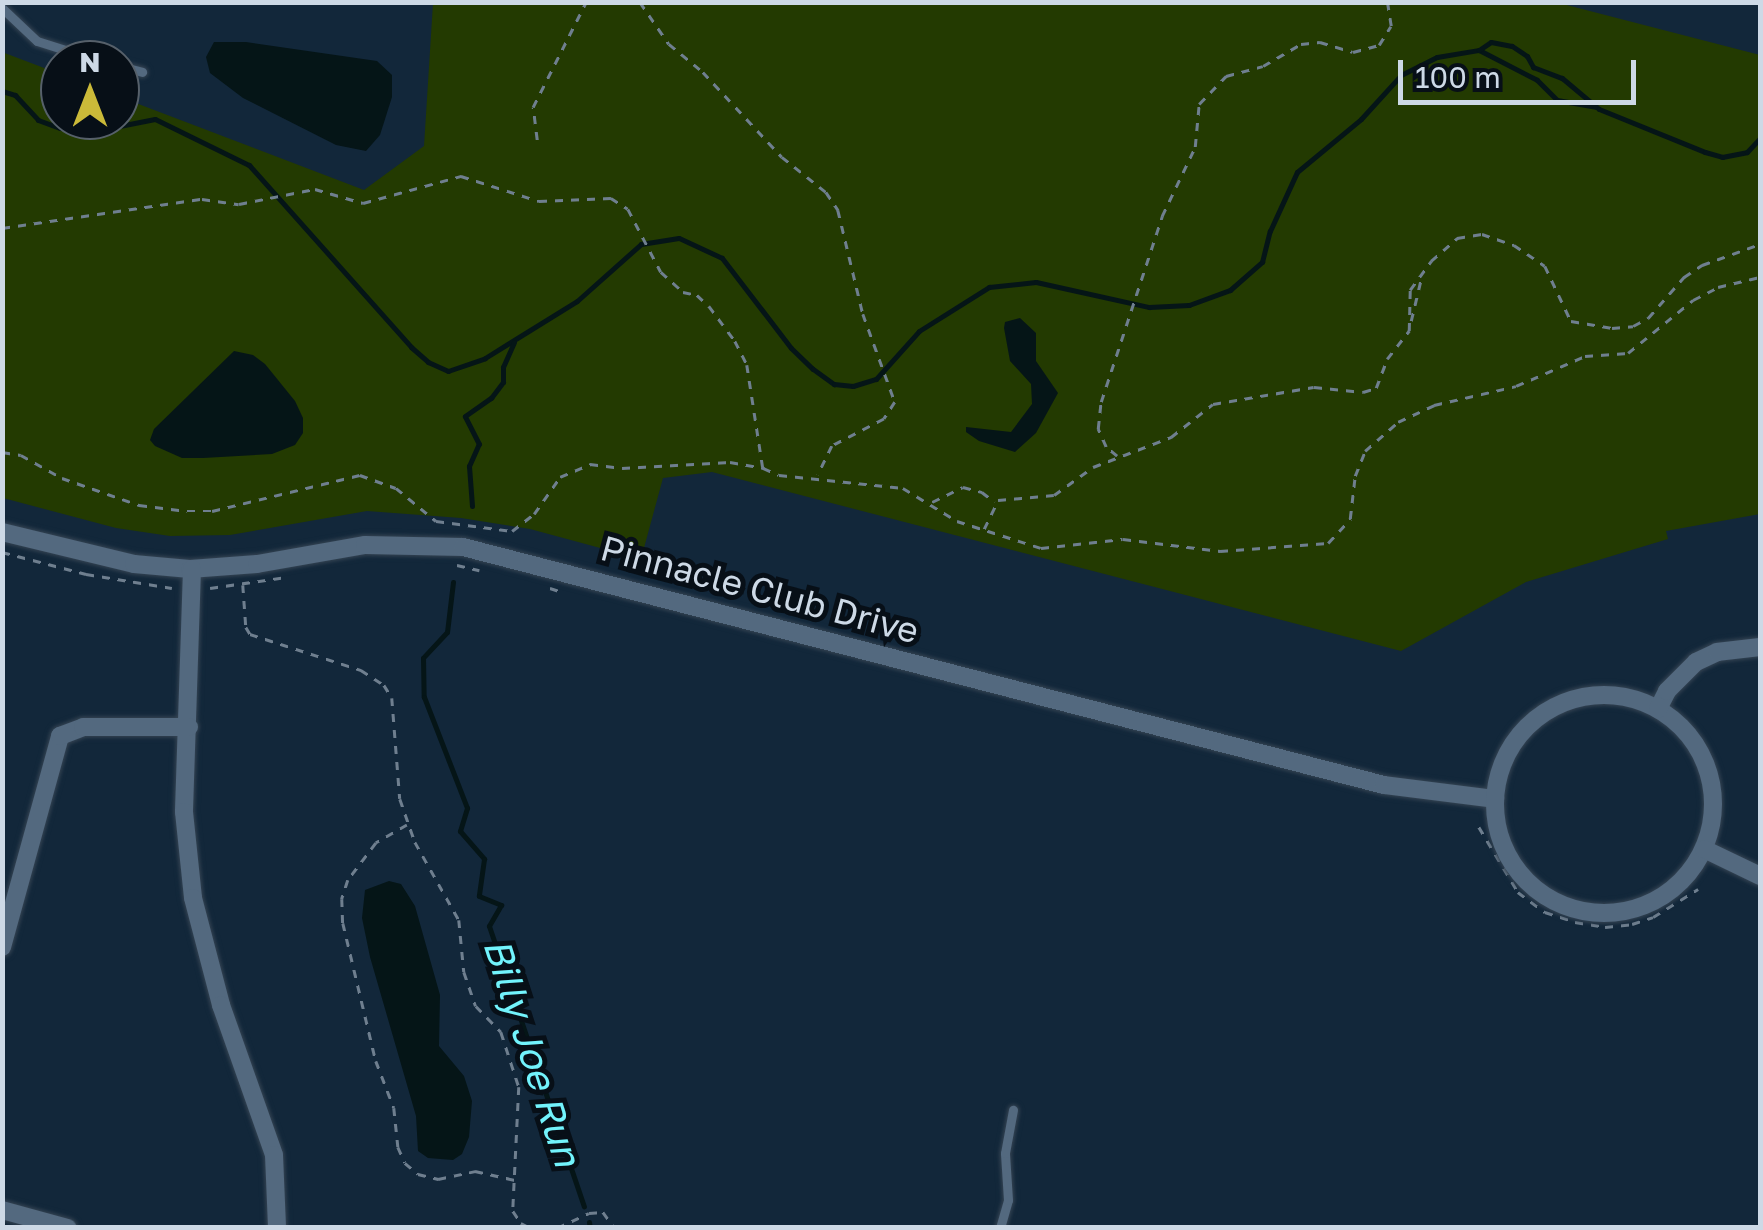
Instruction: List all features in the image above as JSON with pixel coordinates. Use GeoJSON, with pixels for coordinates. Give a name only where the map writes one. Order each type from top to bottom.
{"type":"FeatureCollection","features":[{"type":"Feature","properties":{"kind":"street","name":"Pinnacle Club Drive"},"geometry":{"type":"LineString","coordinates":[[2,532],[98,557],[192,569],[258,564],[365,545],[463,548],[1384,785],[1436,795],[1495,798]]}},
{"type":"Feature","properties":{"kind":"street"},"geometry":{"type":"LineString","coordinates":[[192,569],[184,812],[193,898],[221,1005],[274,1155],[276,1228]]}},
{"type":"Feature","properties":{"kind":"street"},"geometry":{"type":"LineString","coordinates":[[1658,709],[1667,690],[1696,662],[1717,652],[1760,647]]}},
{"type":"Feature","properties":{"kind":"street"},"geometry":{"type":"LineString","coordinates":[[1603,695],[1658,709],[1688,734],[1708,771],[1713,808],[1704,849],[1684,879],[1654,901],[1614,912],[1570,908],[1534,888],[1511,862],[1498,828],[1495,798],[1510,748],[1547,712],[1603,695]]}},
{"type":"Feature","properties":{"kind":"street"},"geometry":{"type":"LineString","coordinates":[[2,947],[60,736],[84,726],[189,726]]}},
{"type":"Feature","properties":{"kind":"street"},"geometry":{"type":"LineString","coordinates":[[1704,849],[1760,876]]}},
{"type":"Feature","properties":{"kind":"street"},"geometry":{"type":"LineString","coordinates":[[2,1210],[68,1228]]}},
{"type":"Feature","properties":{"kind":"lane"},"geometry":{"type":"LineString","coordinates":[[2,8],[40,42]]}},
{"type":"Feature","properties":{"kind":"lane"},"geometry":{"type":"LineString","coordinates":[[1000,1228],[1008,1200],[1005,1152],[1013,1110]]}},
{"type":"Feature","properties":{"kind":"path"},"geometry":{"type":"LineString","coordinates":[[536,140],[533,107],[586,2]]}},
{"type":"Feature","properties":{"kind":"path"},"geometry":{"type":"LineString","coordinates":[[640,2],[669,44],[693,62],[782,157],[834,202],[864,317],[895,402],[891,414],[839,440],[827,452],[817,478]]}},
{"type":"Feature","properties":{"kind":"path"},"geometry":{"type":"LineString","coordinates":[[1118,457],[1106,447],[1098,429],[1100,402],[1162,216],[1195,147],[1196,110],[1215,85],[1301,44],[1320,42],[1353,52],[1367,51],[1388,36],[1392,18],[1386,2]]}},
{"type":"Feature","properties":{"kind":"path"},"geometry":{"type":"LineString","coordinates":[[2,228],[20,229],[202,199],[249,202],[314,189],[363,203],[461,176],[539,201],[611,198],[628,209],[657,266],[683,292],[698,295],[709,306],[748,365],[763,468]]}},
{"type":"Feature","properties":{"kind":"path"},"geometry":{"type":"LineString","coordinates":[[1411,322],[1409,297],[1422,274],[1457,238],[1490,236],[1545,266],[1570,321],[1625,328],[1648,318],[1684,277],[1702,265],[1760,244]]}},
{"type":"Feature","properties":{"kind":"path"},"geometry":{"type":"LineString","coordinates":[[983,532],[995,502],[1012,496],[1054,495],[1092,468],[1171,437],[1220,402],[1314,387],[1363,392],[1376,388],[1387,359],[1409,332],[1422,274]]}},
{"type":"Feature","properties":{"kind":"path"},"geometry":{"type":"LineString","coordinates":[[2,452],[21,455],[62,478],[139,505],[187,511],[212,512],[360,475],[396,488],[436,522],[512,531],[534,514],[560,477],[590,464],[622,468],[730,462],[779,475],[903,488],[957,522],[1041,548],[1122,539],[1220,551],[1314,547],[1346,528],[1360,463],[1371,444],[1398,422],[1434,405],[1516,386],[1585,356],[1628,353],[1693,300],[1718,287],[1760,278]]}},
{"type":"Feature","properties":{"kind":"path"},"geometry":{"type":"LineString","coordinates":[[930,502],[964,487],[982,492],[995,502]]}},
{"type":"Feature","properties":{"kind":"path"},"geometry":{"type":"LineString","coordinates":[[243,584],[250,634],[361,670],[384,685],[396,716],[395,762],[409,824],[458,920],[464,972],[476,1006],[502,1032],[508,1052],[520,1113],[513,1211],[520,1223],[531,1228]]}},
{"type":"Feature","properties":{"kind":"path"},"geometry":{"type":"LineString","coordinates":[[409,824],[376,844],[348,880],[342,899],[343,924],[376,1062],[394,1108],[398,1147],[405,1163],[418,1174],[438,1178],[475,1171],[515,1180]]}},
{"type":"Feature","properties":{"kind":"path"},"geometry":{"type":"LineString","coordinates":[[1479,827],[1518,892],[1545,912],[1575,922],[1605,928],[1632,924],[1654,917],[1698,889]]}},
{"type":"Feature","properties":{"kind":"path"},"geometry":{"type":"LineString","coordinates":[[557,1228],[589,1213],[604,1212],[614,1227]]}},
{"type":"Feature","properties":{"kind":"green space"},"geometry":{"type":"Polygon","coordinates":[[[1555,2],[1760,55],[1760,514],[1666,531],[1668,539],[1526,582],[1401,651],[712,472],[663,478],[641,559],[530,529],[461,518],[367,511],[230,535],[170,536],[116,528],[3,498],[2,52],[40,66],[40,140],[140,140],[140,105],[364,190],[424,146],[433,3],[1555,2]]]}},
{"type":"Feature","properties":{"kind":"shaded area"},"geometry":{"type":"Polygon","coordinates":[[[214,42],[246,42],[377,61],[392,75],[392,97],[380,135],[366,151],[336,145],[243,98],[210,73],[206,57],[214,42]]]}},
{"type":"Feature","properties":{"kind":"shaded area"},"geometry":{"type":"Polygon","coordinates":[[[1020,318],[1036,333],[1036,361],[1058,393],[1036,433],[1015,452],[979,441],[966,432],[966,427],[1011,432],[1032,404],[1031,384],[1010,361],[1004,328],[1005,322],[1020,318]]]}},
{"type":"Feature","properties":{"kind":"shaded area"},"geometry":{"type":"Polygon","coordinates":[[[234,351],[253,355],[265,364],[295,401],[303,418],[303,433],[295,445],[272,454],[203,458],[182,458],[155,446],[150,440],[154,429],[234,351]]]}},
{"type":"Feature","properties":{"kind":"shaded area"},"geometry":{"type":"Polygon","coordinates":[[[389,881],[401,884],[415,906],[440,995],[439,1046],[464,1076],[472,1101],[469,1137],[462,1154],[453,1160],[428,1158],[418,1151],[416,1116],[370,957],[362,918],[365,890],[389,881]]]}},
{"type":"Feature","properties":{"kind":"waterway"},"geometry":{"type":"LineString","coordinates":[[2,91],[15,95],[38,120],[60,128],[94,131],[155,119],[249,165],[411,347],[428,362],[448,371],[485,358],[577,301],[641,244],[679,238],[722,258],[791,348],[813,369],[834,384],[853,386],[876,379],[919,331],[989,287],[1036,282],[1149,307],[1189,305],[1230,290],[1262,262],[1270,231],[1297,172],[1361,119],[1401,75],[1437,57],[1479,50],[1491,42],[1512,46],[1527,56],[1533,67],[1562,78],[1599,109],[1705,152],[1722,157],[1747,152],[1760,138]]}},
{"type":"Feature","properties":{"kind":"waterway"},"geometry":{"type":"LineString","coordinates":[[1479,50],[1537,80],[1557,100],[1595,107]]}},
{"type":"Feature","properties":{"kind":"waterway","name":"Billy Joe Run"},"geometry":{"type":"LineString","coordinates":[[472,506],[469,466],[479,444],[465,416],[491,398],[503,382],[503,367],[514,342]]}},
{"type":"Feature","properties":{"kind":"waterway","name":"Billy Joe Run"},"geometry":{"type":"LineString","coordinates":[[453,582],[447,632],[423,658],[424,697],[467,808],[460,831],[484,859],[479,896],[501,905],[489,926],[584,1206]]}},
{"type":"Feature","properties":{"kind":"waterway","name":"Billy Joe Run"},"geometry":{"type":"LineString","coordinates":[[589,1222],[590,1228]]}}]}
